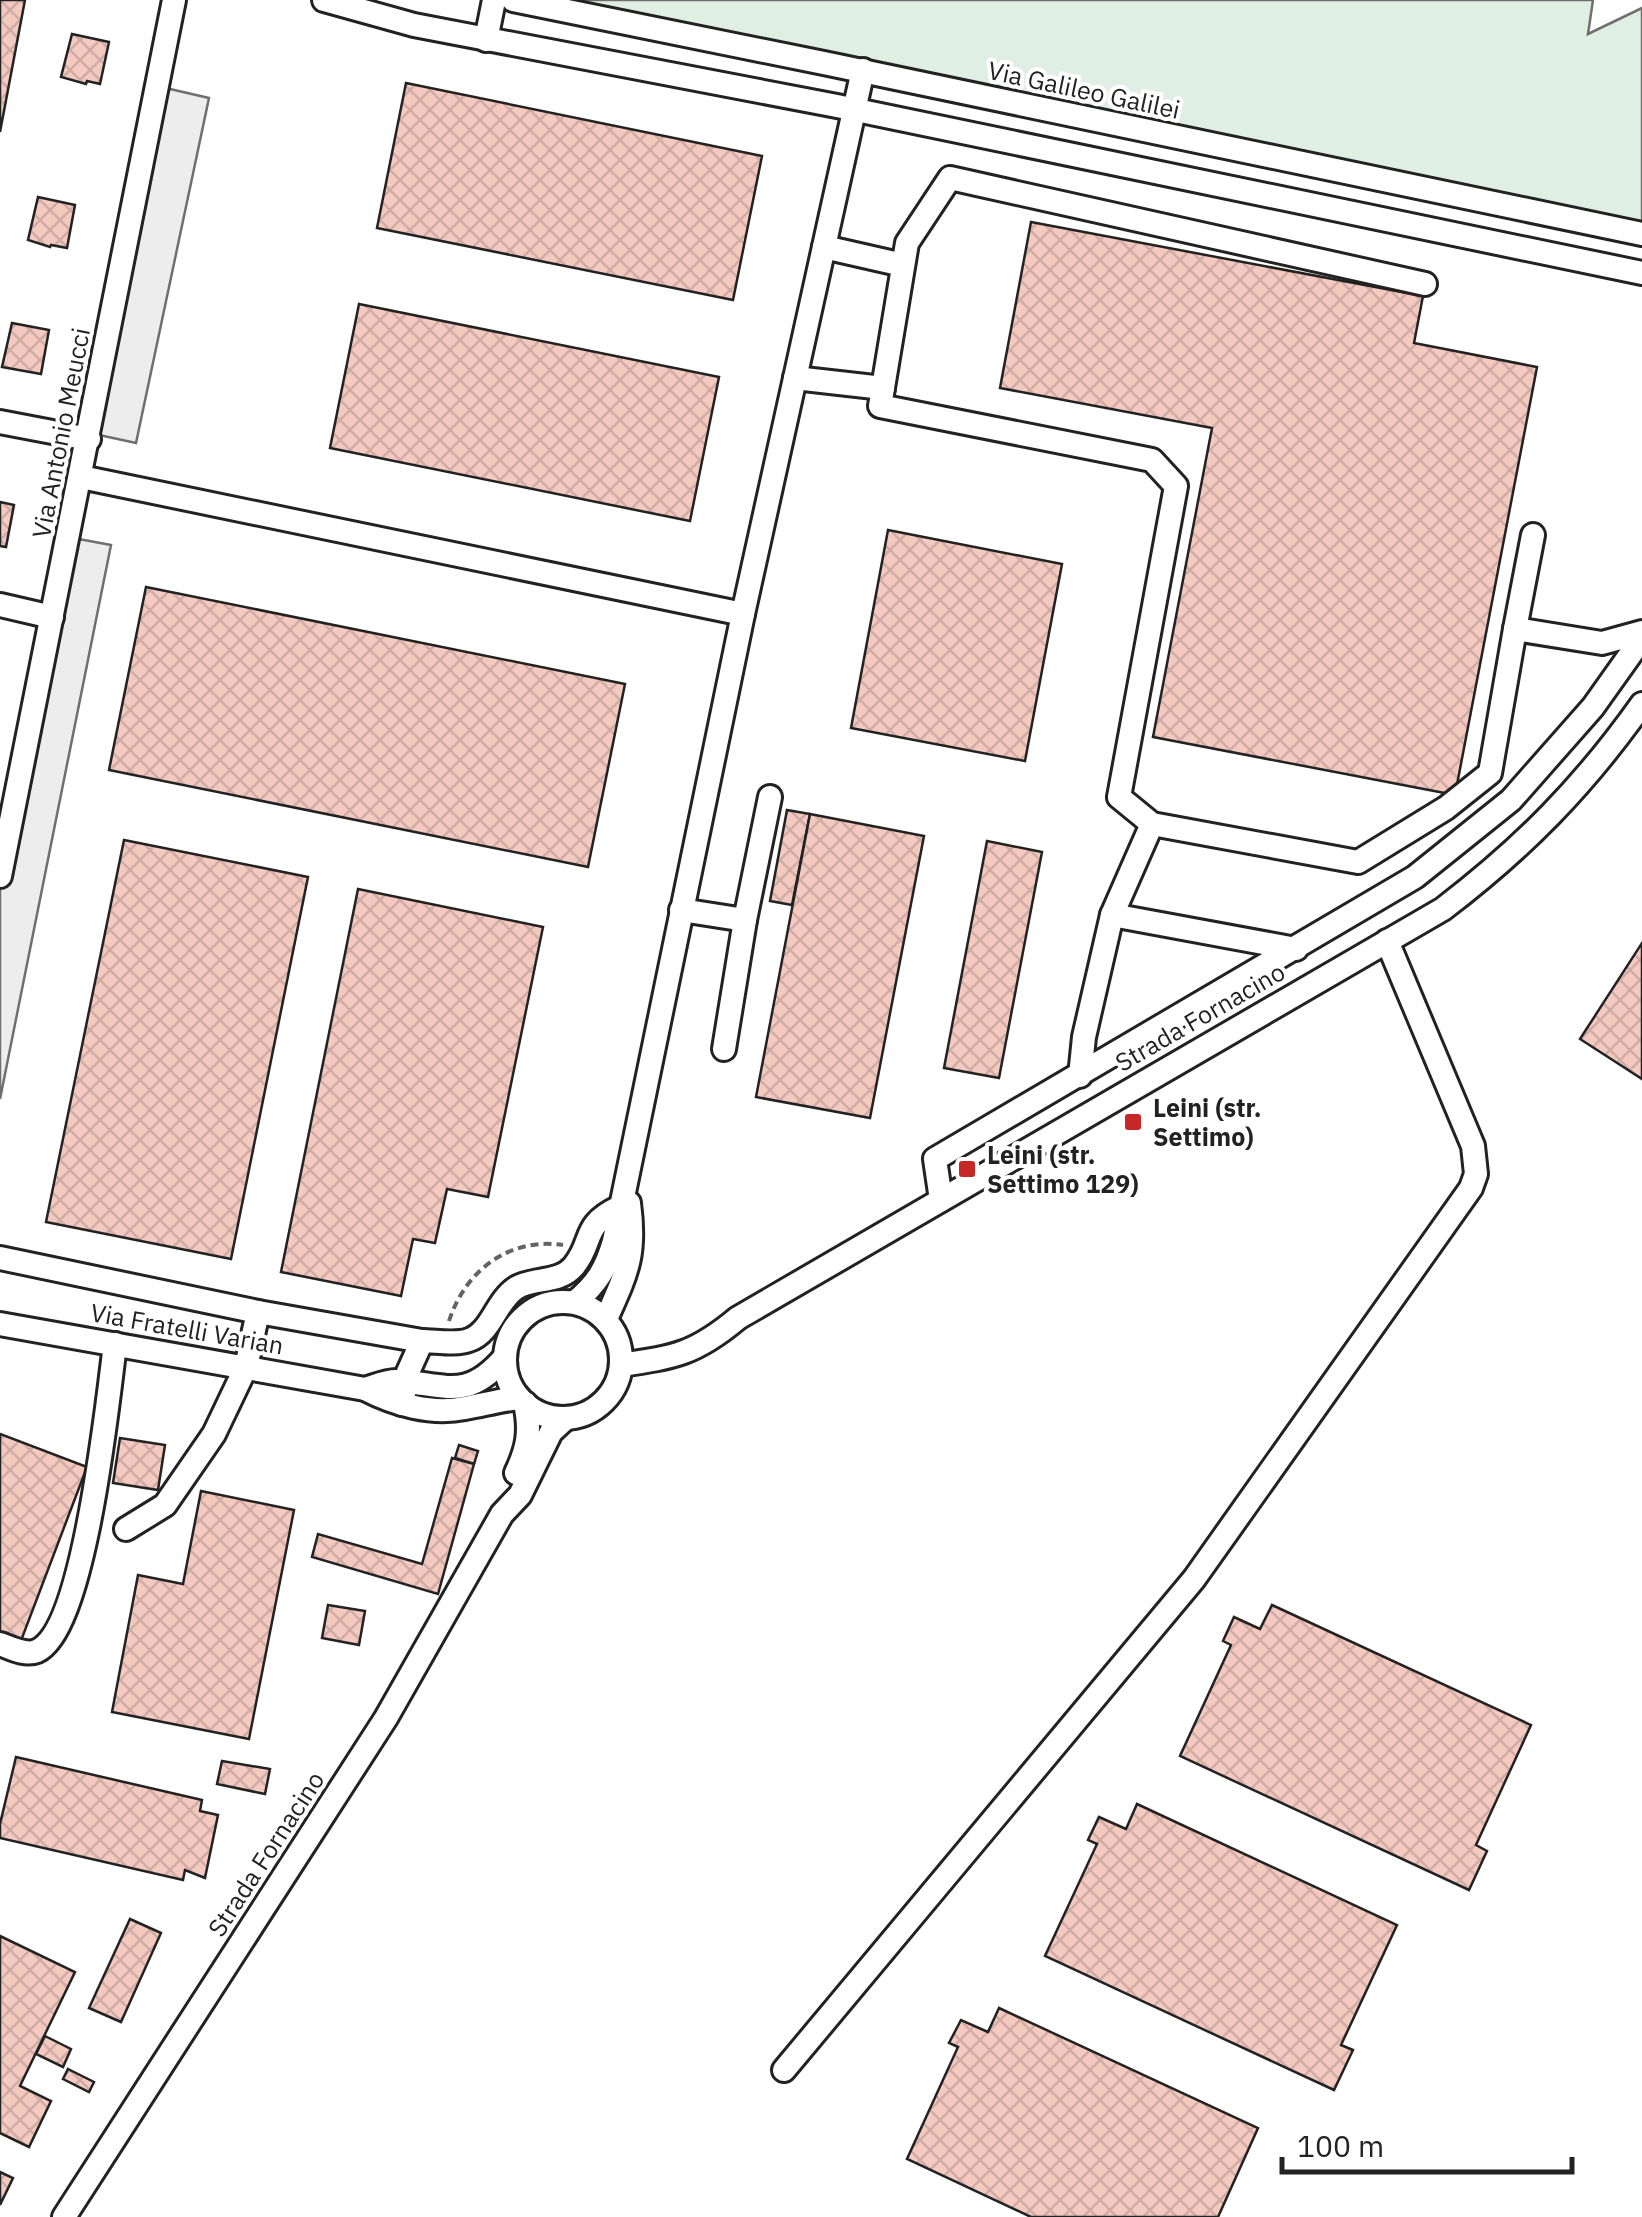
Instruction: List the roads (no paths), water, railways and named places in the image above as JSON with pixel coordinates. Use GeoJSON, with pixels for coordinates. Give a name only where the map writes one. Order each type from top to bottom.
{"type":"FeatureCollection","features":[{"type":"Feature","properties":{"kind":"street","name":"Via Antonio Meucci"},"geometry":{"type":"LineString","coordinates":[[0,876],[174,0]]}},
{"type":"Feature","properties":{"kind":"street"},"geometry":{"type":"LineString","coordinates":[[324,0],[486,40],[854,110],[1642,274]]}},
{"type":"Feature","properties":{"kind":"street"},"geometry":{"type":"LineString","coordinates":[[486,40],[494,0]]}},
{"type":"Feature","properties":{"kind":"street","name":"Via Galileo Galilei"},"geometry":{"type":"LineString","coordinates":[[514,0],[1642,234]]}},
{"type":"Feature","properties":{"kind":"street"},"geometry":{"type":"LineString","coordinates":[[604,62],[613,20]]}},
{"type":"Feature","properties":{"kind":"street"},"geometry":{"type":"LineString","coordinates":[[726,86],[735,44]]}},
{"type":"Feature","properties":{"kind":"street"},"geometry":{"type":"LineString","coordinates":[[575,1302],[594,1287],[606,1269],[862,70]]}},
{"type":"Feature","properties":{"kind":"street"},"geometry":{"type":"LineString","coordinates":[[946,129],[955,90]]}},
{"type":"Feature","properties":{"kind":"street"},"geometry":{"type":"LineString","coordinates":[[1183,178],[1191,142]]}},
{"type":"Feature","properties":{"kind":"street"},"geometry":{"type":"LineString","coordinates":[[1425,284],[950,178],[907,242],[880,406],[1152,460],[1176,486],[1120,797],[1152,824],[1358,862],[1446,808],[1490,773],[1533,535]]}},
{"type":"Feature","properties":{"kind":"street"},"geometry":{"type":"LineString","coordinates":[[1502,244],[1511,206]]}},
{"type":"Feature","properties":{"kind":"street"},"geometry":{"type":"LineString","coordinates":[[824,247],[903,265]]}},
{"type":"Feature","properties":{"kind":"street"},"geometry":{"type":"LineString","coordinates":[[795,378],[883,388]]}},
{"type":"Feature","properties":{"kind":"street"},"geometry":{"type":"LineString","coordinates":[[0,422],[88,439]]}},
{"type":"Feature","properties":{"kind":"street"},"geometry":{"type":"LineString","coordinates":[[81,476],[743,614]]}},
{"type":"Feature","properties":{"kind":"street"},"geometry":{"type":"LineString","coordinates":[[0,606],[52,617]]}},
{"type":"Feature","properties":{"kind":"street"},"geometry":{"type":"LineString","coordinates":[[1515,629],[1602,643],[1642,635]]}},
{"type":"Feature","properties":{"kind":"street"},"geometry":{"type":"LineString","coordinates":[[941,1200],[935,1159],[1414,877],[1511,800],[1593,707],[1642,635]]}},
{"type":"Feature","properties":{"kind":"street","name":"Strada Fornacino"},"geometry":{"type":"LineString","coordinates":[[621,1365],[674,1357],[710,1341],[738,1318],[1443,909],[1527,839],[1600,764],[1642,704]]}},
{"type":"Feature","properties":{"kind":"street"},"geometry":{"type":"LineString","coordinates":[[724,1049],[744,920],[770,797]]}},
{"type":"Feature","properties":{"kind":"street"},"geometry":{"type":"LineString","coordinates":[[1080,1076],[1084,1038],[1112,915],[1152,824]]}},
{"type":"Feature","properties":{"kind":"street"},"geometry":{"type":"LineString","coordinates":[[1406,833],[1434,860]]}},
{"type":"Feature","properties":{"kind":"street"},"geometry":{"type":"LineString","coordinates":[[681,910],[744,920]]}},
{"type":"Feature","properties":{"kind":"street"},"geometry":{"type":"LineString","coordinates":[[1112,915],[1296,949]]}},
{"type":"Feature","properties":{"kind":"street"},"geometry":{"type":"LineString","coordinates":[[784,2070],[1194,1578],[1471,1188],[1476,1174],[1473,1146],[1387,940]]}},
{"type":"Feature","properties":{"kind":"street"},"geometry":{"type":"LineString","coordinates":[[610,1326],[633,1248],[626,1179]]}},
{"type":"Feature","properties":{"kind":"street"},"geometry":{"type":"LineString","coordinates":[[0,1258],[258,1312],[422,1340],[461,1342],[480,1334],[516,1288],[572,1270],[596,1222],[620,1207]]}},
{"type":"Feature","properties":{"kind":"street"},"geometry":{"type":"LineString","coordinates":[[555,1302],[575,1302],[592,1308],[610,1326],[620,1348],[621,1365],[609,1396],[582,1415],[552,1417],[522,1401],[511,1386],[505,1357],[510,1337],[520,1320],[536,1308],[555,1302]]}},
{"type":"Feature","properties":{"kind":"street"},"geometry":{"type":"LineString","coordinates":[[126,1529],[165,1506],[224,1416],[246,1367],[258,1312]]}},
{"type":"Feature","properties":{"kind":"street","name":"Strada Fornacino"},"geometry":{"type":"LineString","coordinates":[[610,1326],[632,1342],[658,1346],[738,1318]]}},
{"type":"Feature","properties":{"kind":"street","name":"Via Fratelli Varian"},"geometry":{"type":"LineString","coordinates":[[0,1324],[365,1388],[389,1402],[404,1393],[468,1385],[488,1376],[505,1357]]}},
{"type":"Feature","properties":{"kind":"street"},"geometry":{"type":"LineString","coordinates":[[404,1393],[422,1340]]}},
{"type":"Feature","properties":{"kind":"street"},"geometry":{"type":"LineString","coordinates":[[0,1644],[24,1653],[35,1652],[54,1637],[80,1567],[116,1344]]}},
{"type":"Feature","properties":{"kind":"street","name":"Via Fratelli Varian"},"geometry":{"type":"LineString","coordinates":[[404,1393],[434,1410],[522,1401]]}},
{"type":"Feature","properties":{"kind":"street","name":"Strada Fornacino"},"geometry":{"type":"LineString","coordinates":[[502,1514],[529,1440],[530,1426],[522,1401]]}},
{"type":"Feature","properties":{"kind":"street","name":"Strada Fornacino"},"geometry":{"type":"LineString","coordinates":[[64,2217],[386,1718],[502,1514],[520,1495],[552,1432],[566,1418]]}},
{"type":"Feature","properties":{"kind":"place","name":"Leini (str. Settimo)"},"geometry":{"type":"Point","coordinates":[1133,1122]}},
{"type":"Feature","properties":{"kind":"place","name":"Leini (str. Settimo 129)"},"geometry":{"type":"Point","coordinates":[967,1169]}}]}
